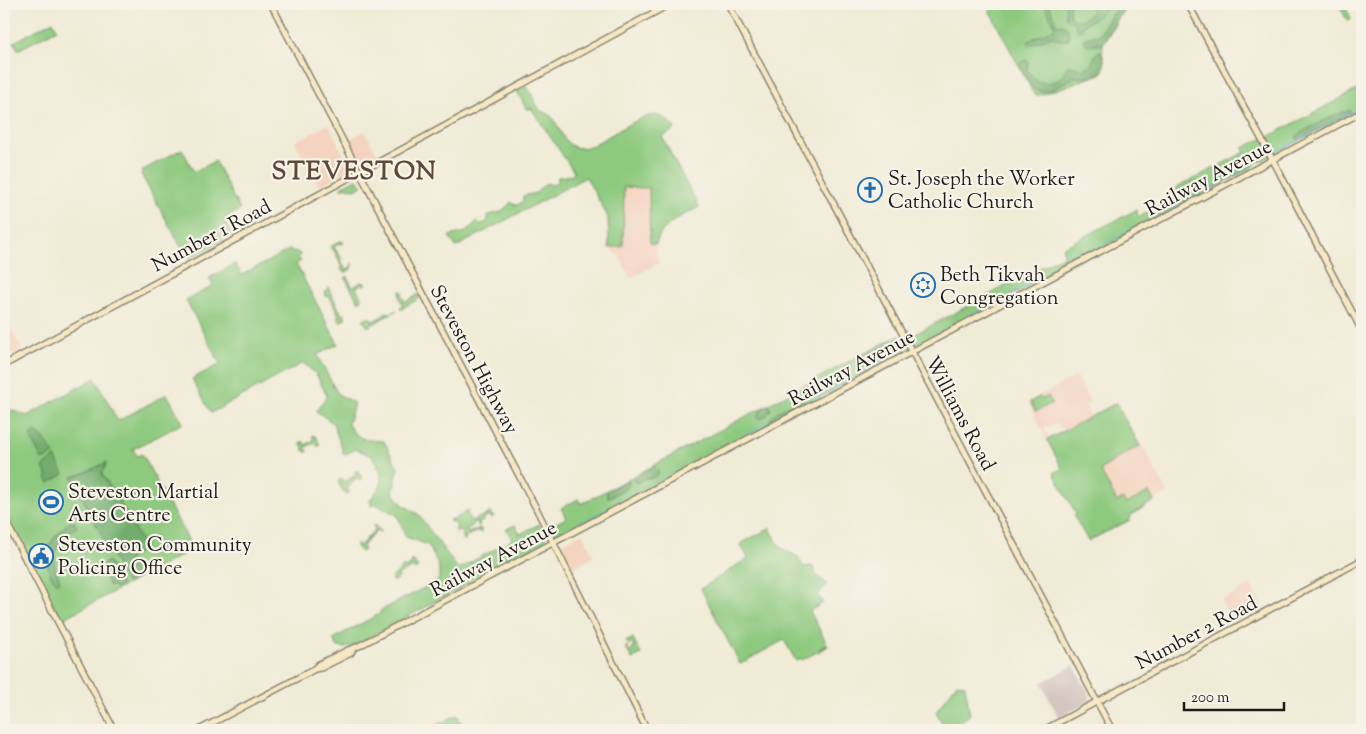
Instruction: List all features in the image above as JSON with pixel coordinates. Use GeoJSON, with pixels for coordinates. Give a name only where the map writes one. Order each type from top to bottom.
{"type":"FeatureCollection","features":[{"type":"Feature","properties":{"kind":"street","name":"Steveston Highway"},"geometry":{"type":"LineString","coordinates":[[271,4],[554,542],[647,730]]}},
{"type":"Feature","properties":{"kind":"street","name":"Number 1 Road"},"geometry":{"type":"LineString","coordinates":[[4,365],[670,4]]}},
{"type":"Feature","properties":{"kind":"street","name":"Williams Road"},"geometry":{"type":"LineString","coordinates":[[728,4],[1112,730]]}},
{"type":"Feature","properties":{"kind":"street"},"geometry":{"type":"LineString","coordinates":[[1188,4],[1362,331]]}},
{"type":"Feature","properties":{"kind":"street","name":"Railway Avenue"},"geometry":{"type":"LineString","coordinates":[[200,730],[320,664],[353,649],[1362,112]]}},
{"type":"Feature","properties":{"kind":"street"},"geometry":{"type":"LineString","coordinates":[[4,518],[114,730]]}},
{"type":"Feature","properties":{"kind":"street","name":"Number 2 Road"},"geometry":{"type":"LineString","coordinates":[[1044,730],[1362,560]]}},
{"type":"Feature","properties":{"kind":"shaded area"},"geometry":{"type":"Polygon","coordinates":[[[329,124],[350,167],[349,170],[319,186],[295,142],[329,124]]]}},
{"type":"Feature","properties":{"kind":"shaded area"},"geometry":{"type":"Polygon","coordinates":[[[365,131],[378,156],[362,164],[348,140],[365,131]]]}},
{"type":"Feature","properties":{"kind":"shaded area"},"geometry":{"type":"Polygon","coordinates":[[[624,187],[649,187],[650,243],[656,244],[659,263],[631,278],[619,256],[609,248],[622,246],[624,187]]]}},
{"type":"Feature","properties":{"kind":"shaded area"},"geometry":{"type":"Polygon","coordinates":[[[4,315],[22,350],[5,359],[4,359],[4,315]]]}},
{"type":"Feature","properties":{"kind":"shaded area"},"geometry":{"type":"Polygon","coordinates":[[[1076,376],[1090,402],[1085,405],[1091,417],[1064,431],[1056,423],[1044,429],[1049,439],[1047,440],[1028,402],[1076,376]]]}},
{"type":"Feature","properties":{"kind":"shaded area"},"geometry":{"type":"Polygon","coordinates":[[[1142,445],[1168,494],[1154,501],[1149,492],[1126,504],[1117,502],[1100,470],[1142,445]]]}},
{"type":"Feature","properties":{"kind":"shaded area"},"geometry":{"type":"Polygon","coordinates":[[[582,533],[594,557],[573,568],[562,545],[582,533]]]}},
{"type":"Feature","properties":{"kind":"shaded area"},"geometry":{"type":"Polygon","coordinates":[[[1251,585],[1263,608],[1233,624],[1221,601],[1251,585]]]}},
{"type":"Feature","properties":{"kind":"shaded area"},"geometry":{"type":"Polygon","coordinates":[[[1074,665],[1090,696],[1090,701],[1059,718],[1041,683],[1074,665]]]}},
{"type":"Feature","properties":{"kind":"green space"},"geometry":{"type":"Polygon","coordinates":[[[986,4],[1127,4],[1103,44],[1101,74],[1036,95],[1033,93],[986,4]]]}},
{"type":"Feature","properties":{"kind":"green space"},"geometry":{"type":"Polygon","coordinates":[[[1044,4],[1049,4],[1057,25],[1062,24],[1067,27],[1068,40],[1059,40],[1052,36],[1029,46],[1028,41],[1055,27],[1044,4]]]}},
{"type":"Feature","properties":{"kind":"green space"},"geometry":{"type":"Polygon","coordinates":[[[1065,4],[1069,4],[1070,16],[1077,20],[1084,19],[1092,12],[1085,4],[1094,4],[1102,8],[1106,4],[1111,4],[1094,19],[1083,25],[1081,31],[1078,31],[1076,25],[1066,18],[1065,4]]]}},
{"type":"Feature","properties":{"kind":"green space"},"geometry":{"type":"Polygon","coordinates":[[[1119,4],[1127,4],[1103,44],[1088,46],[1083,40],[1099,34],[1119,4]]]}},
{"type":"Feature","properties":{"kind":"green space"},"geometry":{"type":"Polygon","coordinates":[[[1340,4],[1344,4],[1351,18],[1350,21],[1347,20],[1340,4]]]}},
{"type":"Feature","properties":{"kind":"green space"},"geometry":{"type":"Polygon","coordinates":[[[53,21],[57,29],[18,50],[14,42],[53,21]]]}},
{"type":"Feature","properties":{"kind":"green space"},"geometry":{"type":"Polygon","coordinates":[[[1099,51],[1104,59],[1103,71],[1090,77],[1075,77],[1050,90],[1039,91],[1033,89],[1020,66],[1020,63],[1025,60],[1028,62],[1028,71],[1036,81],[1053,82],[1061,77],[1067,66],[1082,69],[1087,67],[1099,51]]]}},
{"type":"Feature","properties":{"kind":"green space"},"geometry":{"type":"Polygon","coordinates":[[[527,86],[540,111],[554,119],[562,134],[573,146],[581,148],[593,145],[645,117],[658,116],[670,122],[675,129],[662,137],[699,207],[667,226],[656,244],[650,243],[649,188],[624,187],[623,246],[609,248],[608,217],[586,177],[456,247],[449,236],[466,232],[477,221],[480,224],[485,223],[488,220],[488,215],[501,212],[511,202],[515,205],[520,204],[523,196],[536,193],[546,183],[552,185],[557,182],[558,177],[573,175],[574,172],[531,108],[527,110],[517,91],[527,86]]]}},
{"type":"Feature","properties":{"kind":"green space"},"geometry":{"type":"Polygon","coordinates":[[[1362,87],[1362,108],[1254,163],[1255,165],[1240,174],[1049,276],[1035,281],[1028,287],[950,329],[916,345],[560,536],[555,533],[551,526],[566,518],[561,508],[578,499],[581,504],[899,335],[902,341],[1064,255],[1062,248],[1136,210],[1139,217],[1179,194],[1176,188],[1245,152],[1243,148],[1268,137],[1362,87]]]}},
{"type":"Feature","properties":{"kind":"green space"},"geometry":{"type":"Polygon","coordinates":[[[1349,110],[1351,112],[1298,140],[1296,137],[1331,117],[1349,110]]]}},
{"type":"Feature","properties":{"kind":"green space"},"geometry":{"type":"Polygon","coordinates":[[[182,149],[194,172],[215,161],[240,210],[224,219],[232,235],[189,258],[141,174],[143,170],[182,149]]]}},
{"type":"Feature","properties":{"kind":"green space"},"geometry":{"type":"Polygon","coordinates":[[[356,179],[362,186],[355,189],[346,187],[344,189],[341,187],[356,179]]]}},
{"type":"Feature","properties":{"kind":"green space"},"geometry":{"type":"Polygon","coordinates":[[[340,241],[344,243],[334,247],[342,259],[341,261],[346,270],[353,264],[353,265],[350,270],[344,273],[334,250],[330,247],[340,241]]]}},
{"type":"Feature","properties":{"kind":"green space"},"geometry":{"type":"Polygon","coordinates":[[[289,250],[301,255],[298,257],[301,261],[296,264],[338,344],[317,355],[338,394],[354,403],[348,424],[355,434],[363,439],[384,441],[398,468],[393,492],[402,504],[418,514],[458,569],[512,540],[506,529],[515,525],[520,534],[539,524],[546,537],[544,542],[535,548],[355,645],[345,648],[338,647],[333,639],[381,613],[380,611],[439,580],[439,566],[428,545],[406,537],[397,515],[376,504],[371,506],[370,500],[381,486],[381,472],[372,456],[356,449],[344,455],[333,423],[316,411],[327,396],[316,374],[303,363],[211,413],[192,379],[220,364],[186,300],[213,286],[209,278],[235,264],[242,275],[289,250]]]}},
{"type":"Feature","properties":{"kind":"green space"},"geometry":{"type":"Polygon","coordinates":[[[348,276],[353,287],[360,282],[365,283],[364,286],[363,283],[356,288],[362,299],[361,301],[358,301],[345,278],[348,276]]]}},
{"type":"Feature","properties":{"kind":"green space"},"geometry":{"type":"Polygon","coordinates":[[[328,287],[342,315],[345,314],[345,319],[340,322],[337,317],[339,316],[338,313],[329,296],[326,297],[325,292],[328,290],[328,287]]]}},
{"type":"Feature","properties":{"kind":"green space"},"geometry":{"type":"Polygon","coordinates":[[[401,290],[405,302],[419,294],[420,298],[401,309],[400,307],[403,305],[399,294],[401,290]]]}},
{"type":"Feature","properties":{"kind":"green space"},"geometry":{"type":"Polygon","coordinates":[[[397,310],[368,327],[363,320],[371,318],[373,321],[385,315],[384,313],[389,312],[390,314],[397,310]]]}},
{"type":"Feature","properties":{"kind":"green space"},"geometry":{"type":"Polygon","coordinates":[[[898,337],[903,346],[864,367],[856,359],[898,337]]]}},
{"type":"Feature","properties":{"kind":"green space"},"geometry":{"type":"Polygon","coordinates":[[[95,378],[118,421],[167,394],[183,423],[133,449],[137,456],[142,454],[193,549],[61,620],[4,512],[4,407],[27,416],[95,378]]]}},
{"type":"Feature","properties":{"kind":"green space"},"geometry":{"type":"Polygon","coordinates":[[[1048,396],[1052,403],[1035,411],[1030,402],[1039,397],[1043,399],[1048,396]]]}},
{"type":"Feature","properties":{"kind":"green space"},"geometry":{"type":"Polygon","coordinates":[[[803,399],[805,403],[769,422],[774,414],[803,399]]]}},
{"type":"Feature","properties":{"kind":"green space"},"geometry":{"type":"Polygon","coordinates":[[[1116,403],[1140,446],[1100,470],[1117,502],[1123,499],[1126,504],[1149,492],[1154,501],[1131,515],[1130,520],[1088,541],[1054,473],[1062,468],[1047,440],[1116,403]]]}},
{"type":"Feature","properties":{"kind":"green space"},"geometry":{"type":"Polygon","coordinates":[[[769,405],[771,410],[766,416],[761,419],[758,418],[760,410],[769,405]]]}},
{"type":"Feature","properties":{"kind":"green space"},"geometry":{"type":"Polygon","coordinates":[[[36,432],[44,439],[54,454],[42,460],[30,437],[36,432]]]}},
{"type":"Feature","properties":{"kind":"green space"},"geometry":{"type":"Polygon","coordinates":[[[314,435],[320,445],[318,447],[315,443],[306,447],[308,452],[305,452],[301,442],[303,441],[305,445],[314,440],[312,436],[314,435]]]}},
{"type":"Feature","properties":{"kind":"green space"},"geometry":{"type":"Polygon","coordinates":[[[55,457],[64,474],[49,483],[43,467],[55,457]]]}},
{"type":"Feature","properties":{"kind":"green space"},"geometry":{"type":"Polygon","coordinates":[[[107,462],[102,474],[145,548],[128,561],[132,568],[145,569],[148,574],[126,583],[72,477],[107,462]]]}},
{"type":"Feature","properties":{"kind":"green space"},"geometry":{"type":"Polygon","coordinates":[[[654,466],[658,470],[656,476],[643,479],[637,483],[635,482],[633,477],[654,466]]]}},
{"type":"Feature","properties":{"kind":"green space"},"geometry":{"type":"Polygon","coordinates":[[[355,471],[359,472],[361,480],[356,478],[347,489],[350,492],[345,494],[339,484],[339,480],[342,479],[344,482],[356,475],[355,471]]]}},
{"type":"Feature","properties":{"kind":"green space"},"geometry":{"type":"Polygon","coordinates":[[[629,480],[628,487],[608,498],[606,491],[629,480]]]}},
{"type":"Feature","properties":{"kind":"green space"},"geometry":{"type":"Polygon","coordinates":[[[469,510],[467,513],[471,521],[491,512],[494,516],[491,518],[490,515],[482,519],[483,522],[480,521],[479,526],[478,522],[474,522],[466,530],[468,533],[480,528],[481,533],[478,531],[465,537],[466,540],[464,540],[461,538],[463,536],[460,531],[457,532],[455,529],[457,527],[453,521],[450,522],[450,519],[453,520],[469,510]]]}},
{"type":"Feature","properties":{"kind":"green space"},"geometry":{"type":"Polygon","coordinates":[[[71,522],[75,522],[77,527],[67,534],[59,544],[55,556],[55,568],[60,580],[58,583],[50,574],[48,550],[57,534],[71,522]]]}},
{"type":"Feature","properties":{"kind":"green space"},"geometry":{"type":"Polygon","coordinates":[[[374,525],[381,531],[379,533],[377,530],[362,547],[364,550],[361,552],[356,545],[360,546],[375,529],[374,525]]]}},
{"type":"Feature","properties":{"kind":"green space"},"geometry":{"type":"Polygon","coordinates":[[[770,528],[780,547],[798,557],[803,567],[811,566],[814,568],[815,574],[827,584],[818,595],[823,603],[810,611],[827,644],[818,650],[828,646],[817,653],[815,651],[813,652],[815,653],[802,660],[801,658],[796,661],[784,640],[740,664],[701,589],[748,558],[740,544],[770,528]]]}},
{"type":"Feature","properties":{"kind":"green space"},"geometry":{"type":"Polygon","coordinates":[[[108,561],[121,584],[120,588],[117,589],[109,586],[106,580],[108,577],[104,578],[100,573],[104,564],[108,561]]]}},
{"type":"Feature","properties":{"kind":"green space"},"geometry":{"type":"Polygon","coordinates":[[[411,561],[414,561],[418,567],[417,569],[415,570],[413,567],[398,575],[399,578],[392,581],[392,578],[403,566],[405,568],[412,564],[411,561]]]}},
{"type":"Feature","properties":{"kind":"green space"},"geometry":{"type":"Polygon","coordinates":[[[633,638],[641,654],[632,659],[626,647],[629,645],[627,647],[629,651],[634,649],[632,643],[624,643],[633,638]]]}},
{"type":"Feature","properties":{"kind":"green space"},"geometry":{"type":"Polygon","coordinates":[[[957,683],[965,685],[970,715],[946,730],[936,712],[957,683]]]}},
{"type":"Feature","properties":{"kind":"green space"},"geometry":{"type":"Polygon","coordinates":[[[457,715],[465,730],[426,730],[457,715]]]}},
{"type":"Feature","properties":{"kind":"waterway"},"geometry":{"type":"LineString","coordinates":[[1278,151],[1362,107]]}},
{"type":"Feature","properties":{"kind":"waterway"},"geometry":{"type":"LineString","coordinates":[[1183,202],[1252,165]]}},
{"type":"Feature","properties":{"kind":"waterway"},"geometry":{"type":"LineString","coordinates":[[1153,219],[1180,204]]}},
{"type":"Feature","properties":{"kind":"waterway"},"geometry":{"type":"LineString","coordinates":[[1039,279],[1140,225]]}},
{"type":"Feature","properties":{"kind":"waterway"},"geometry":{"type":"LineString","coordinates":[[914,346],[1031,283]]}},
{"type":"Feature","properties":{"kind":"waterway"},"geometry":{"type":"LineString","coordinates":[[716,451],[905,350]]}},
{"type":"Feature","properties":{"kind":"waterway"},"geometry":{"type":"LineString","coordinates":[[699,460],[713,453]]}},
{"type":"Feature","properties":{"kind":"waterway"},"geometry":{"type":"LineString","coordinates":[[605,510],[696,462]]}},
{"type":"Feature","properties":{"kind":"waterway"},"geometry":{"type":"LineString","coordinates":[[572,528],[602,512]]}},
{"type":"Feature","properties":{"kind":"place","name":"St. Joseph the Worker Catholic Church"},"geometry":{"type":"Point","coordinates":[870,190]}},
{"type":"Feature","properties":{"kind":"place","name":"Beth Tikvah Congregation"},"geometry":{"type":"Point","coordinates":[923,285]}},
{"type":"Feature","properties":{"kind":"place","name":"Steveston Martial Arts Centre"},"geometry":{"type":"Point","coordinates":[51,502]}},
{"type":"Feature","properties":{"kind":"place","name":"Steveston Community Policing Office"},"geometry":{"type":"Point","coordinates":[41,556]}},
{"type":"Feature","properties":{"kind":"district","name":"STEVESTON"},"geometry":{"type":"Point","coordinates":[354,170]}}]}
